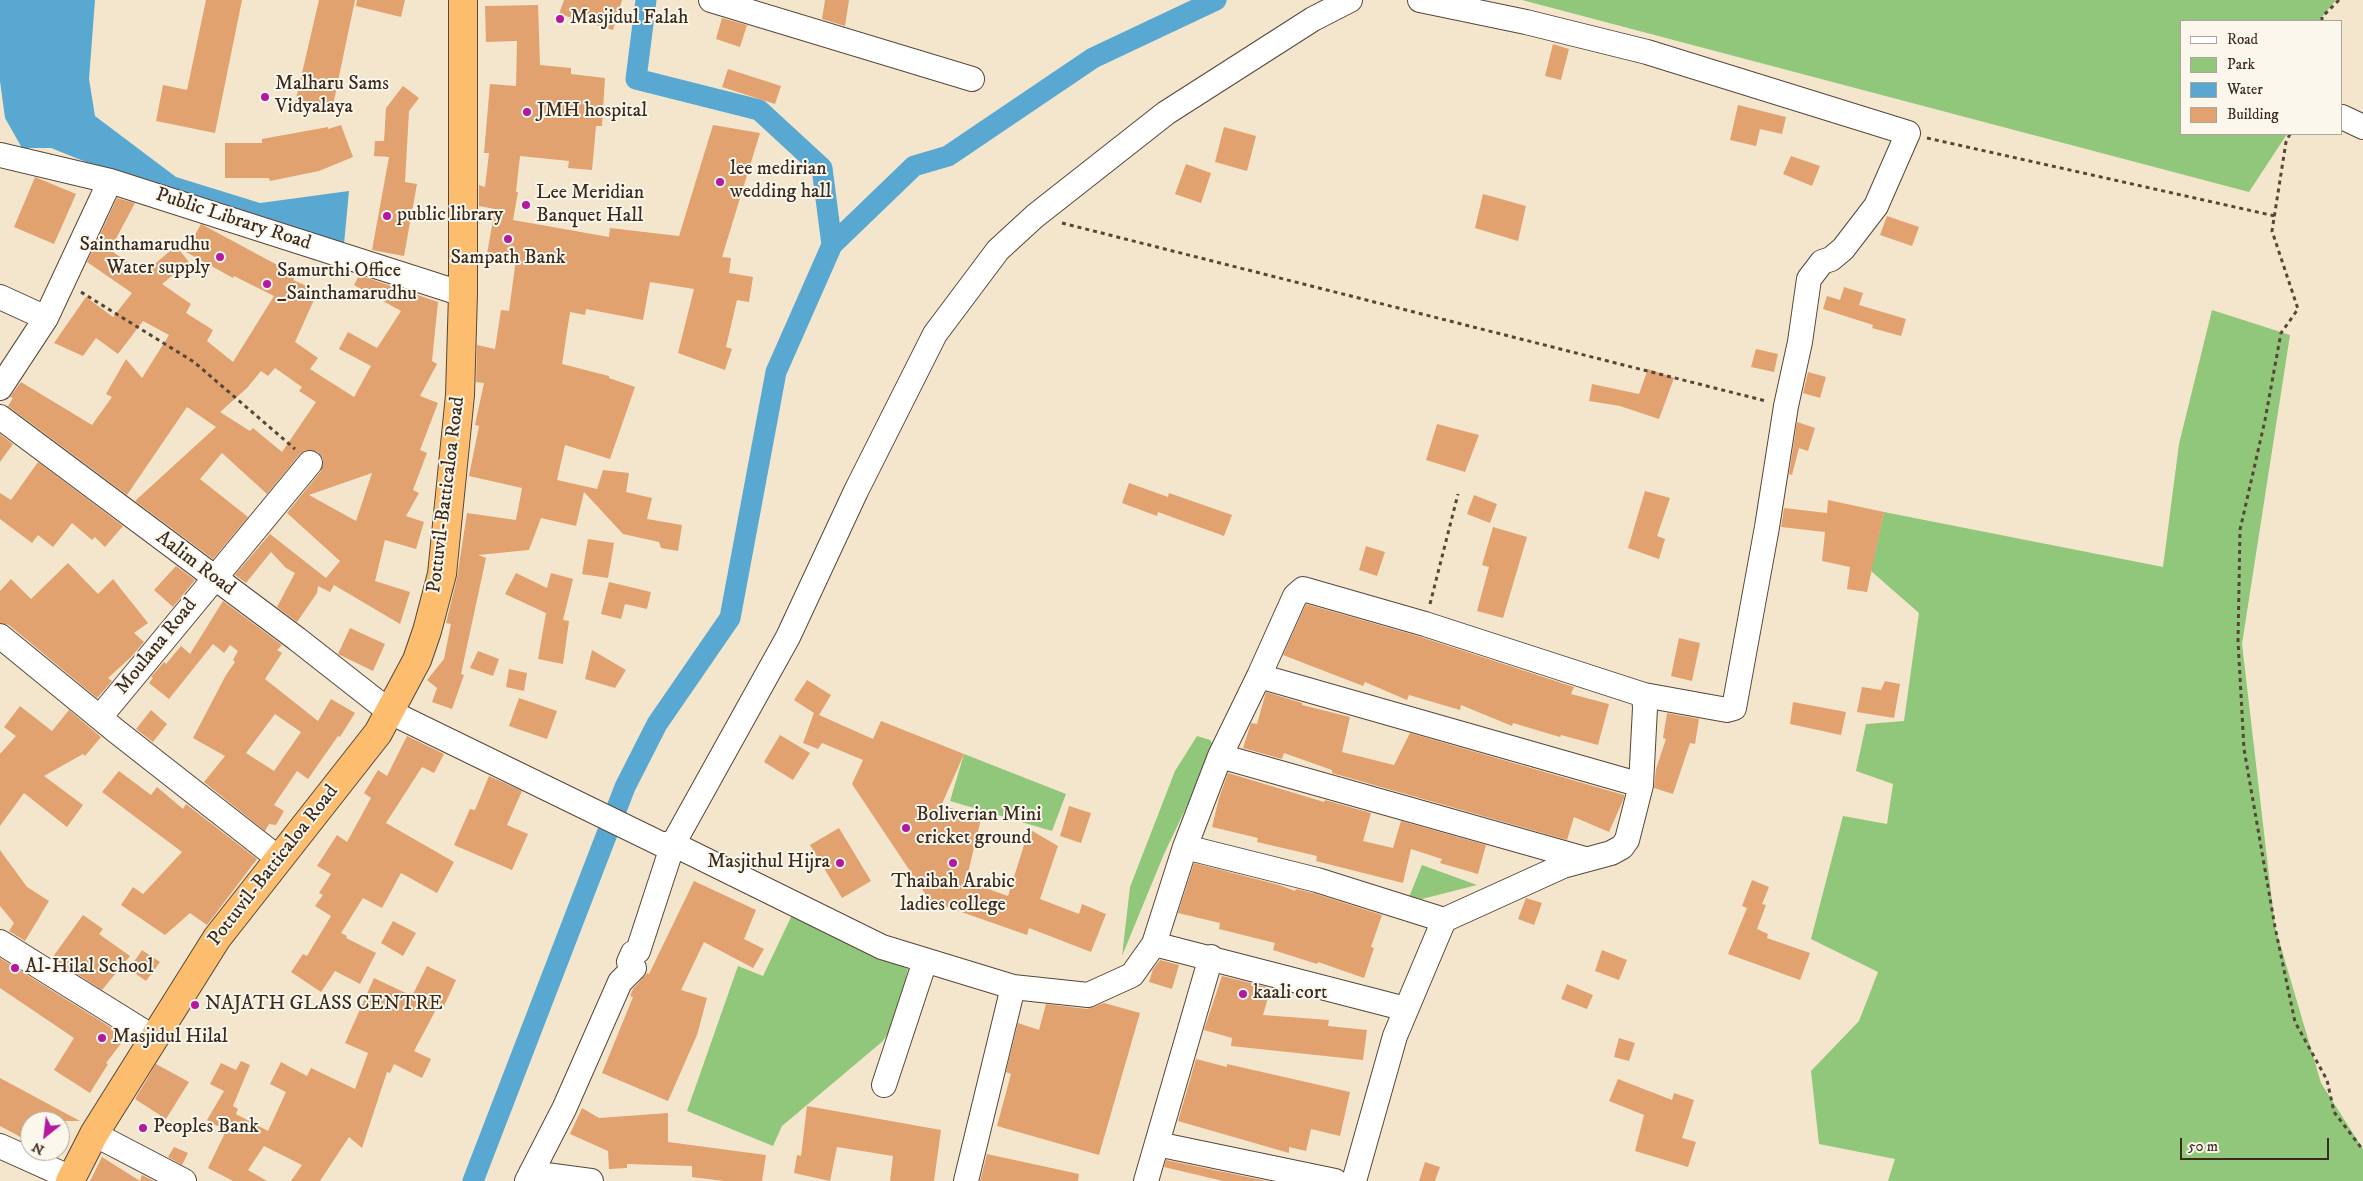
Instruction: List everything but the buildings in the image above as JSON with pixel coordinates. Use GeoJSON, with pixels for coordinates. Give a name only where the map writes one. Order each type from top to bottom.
{"type":"FeatureCollection","features":[{"type":"Feature","properties":{"kind":"highway","name":"Pottuvil-Batticaloa Road"},"geometry":{"type":"LineString","coordinates":[[70,1179],[94,1134],[217,938],[378,733],[417,660],[442,574],[460,395],[463,294],[463,0]]}},
{"type":"Feature","properties":{"kind":"street"},"geometry":{"type":"LineString","coordinates":[[711,0],[972,79]]}},
{"type":"Feature","properties":{"kind":"street"},"geometry":{"type":"LineString","coordinates":[[591,1181],[529,1177],[564,1109],[620,982],[634,968],[629,962],[633,953],[638,952],[667,844],[788,637],[856,492],[935,334],[998,250],[1035,216],[1166,113],[1313,19],[1350,0]]}},
{"type":"Feature","properties":{"kind":"street"},"geometry":{"type":"LineString","coordinates":[[1420,0],[1526,22],[1647,52],[1908,133],[1876,206],[1844,249],[1822,262],[1809,279],[1800,342],[1786,406],[1767,527],[1734,708],[1727,710],[1644,695],[1425,624]]}},
{"type":"Feature","properties":{"kind":"street"},"geometry":{"type":"LineString","coordinates":[[2343,118],[2363,127]]}},
{"type":"Feature","properties":{"kind":"street","name":"Public Library Road"},"geometry":{"type":"LineString","coordinates":[[0,155],[110,181],[463,294]]}},
{"type":"Feature","properties":{"kind":"street"},"geometry":{"type":"LineString","coordinates":[[0,388],[46,318],[110,181]]}},
{"type":"Feature","properties":{"kind":"street"},"geometry":{"type":"LineString","coordinates":[[0,297],[46,318]]}},
{"type":"Feature","properties":{"kind":"street","name":"Aalim Road"},"geometry":{"type":"LineString","coordinates":[[0,417],[297,639],[390,712],[882,948],[1013,987],[1088,995],[1132,975],[1154,944],[1185,848],[1220,756],[1295,596],[1303,589],[1425,624]]}},
{"type":"Feature","properties":{"kind":"street","name":"Moulana Road"},"geometry":{"type":"LineString","coordinates":[[100,717],[310,463]]}},
{"type":"Feature","properties":{"kind":"street"},"geometry":{"type":"LineString","coordinates":[[0,636],[278,858]]}},
{"type":"Feature","properties":{"kind":"street"},"geometry":{"type":"LineString","coordinates":[[1259,676],[1641,785]]}},
{"type":"Feature","properties":{"kind":"street"},"geometry":{"type":"LineString","coordinates":[[1185,848],[1317,880],[1444,920],[1538,877],[1611,853],[1622,847],[1627,840],[1641,785],[1644,695]]}},
{"type":"Feature","properties":{"kind":"street"},"geometry":{"type":"LineString","coordinates":[[1220,756],[1585,860]]}},
{"type":"Feature","properties":{"kind":"street"},"geometry":{"type":"LineString","coordinates":[[1354,1181],[1395,1036],[1444,920]]}},
{"type":"Feature","properties":{"kind":"street"},"geometry":{"type":"LineString","coordinates":[[0,942],[154,1038]]}},
{"type":"Feature","properties":{"kind":"street"},"geometry":{"type":"LineString","coordinates":[[1154,944],[1211,957],[1406,1009]]}},
{"type":"Feature","properties":{"kind":"street"},"geometry":{"type":"LineString","coordinates":[[1146,1181],[1211,957]]}},
{"type":"Feature","properties":{"kind":"street"},"geometry":{"type":"LineString","coordinates":[[884,1085],[925,961]]}},
{"type":"Feature","properties":{"kind":"street"},"geometry":{"type":"LineString","coordinates":[[966,1181],[1013,987]]}},
{"type":"Feature","properties":{"kind":"street"},"geometry":{"type":"LineString","coordinates":[[94,1134],[184,1181]]}},
{"type":"Feature","properties":{"kind":"street"},"geometry":{"type":"LineString","coordinates":[[1157,1144],[1335,1181]]}},
{"type":"Feature","properties":{"kind":"street"},"geometry":{"type":"LineString","coordinates":[[0,1146],[70,1179]]}},
{"type":"Feature","properties":{"kind":"path"},"geometry":{"type":"LineString","coordinates":[[2322,20],[2322,17],[2340,0]]}},
{"type":"Feature","properties":{"kind":"path"},"geometry":{"type":"LineString","coordinates":[[1908,133],[2275,216]]}},
{"type":"Feature","properties":{"kind":"path"},"geometry":{"type":"LineString","coordinates":[[2290,135],[2286,142],[2272,231],[2298,309],[2281,333],[2265,420],[2240,530],[2238,641],[2244,749],[2275,927],[2295,1022],[2327,1080],[2334,1112],[2363,1150]]}},
{"type":"Feature","properties":{"kind":"path"},"geometry":{"type":"LineString","coordinates":[[1035,216],[1786,406]]}},
{"type":"Feature","properties":{"kind":"path"},"geometry":{"type":"LineString","coordinates":[[64,282],[126,318],[194,362],[310,463]]}},
{"type":"Feature","properties":{"kind":"path"},"geometry":{"type":"LineString","coordinates":[[1425,624],[1458,494]]}},
{"type":"Feature","properties":{"kind":"green space"},"geometry":{"type":"Polygon","coordinates":[[[1522,0],[2336,0],[2322,17],[2322,20],[2180,20],[2180,135],[2286,135],[2249,192],[1522,0]]]}},
{"type":"Feature","properties":{"kind":"green space"},"geometry":{"type":"Polygon","coordinates":[[[2212,310],[2290,335],[2242,644],[2275,927],[2321,1083],[2363,1149],[2363,1181],[1888,1181],[1895,1159],[1819,1144],[1811,1071],[1859,1021],[1878,972],[1811,939],[1843,816],[1887,824],[1893,784],[1856,771],[1866,724],[1904,721],[1919,613],[1871,571],[1884,512],[2163,567],[2179,444],[2212,310]]]}},
{"type":"Feature","properties":{"kind":"green space"},"geometry":{"type":"Polygon","coordinates":[[[1197,736],[1210,740],[1215,747],[1164,854],[1122,956],[1130,887],[1175,771],[1197,736]]]}},
{"type":"Feature","properties":{"kind":"green space"},"geometry":{"type":"Polygon","coordinates":[[[964,754],[1066,794],[1052,831],[950,801],[964,754]]]}},
{"type":"Feature","properties":{"kind":"green space"},"geometry":{"type":"Polygon","coordinates":[[[1422,865],[1477,885],[1422,899],[1409,897],[1422,865]]]}},
{"type":"Feature","properties":{"kind":"green space"},"geometry":{"type":"Polygon","coordinates":[[[792,915],[908,969],[896,1021],[883,1041],[782,1126],[773,1146],[687,1111],[738,966],[763,976],[792,915]]]}},
{"type":"Feature","properties":{"kind":"water"},"geometry":{"type":"Polygon","coordinates":[[[0,0],[95,0],[89,79],[95,116],[176,177],[260,203],[349,191],[344,244],[136,182],[51,148],[22,148],[5,118],[0,81],[0,0]]]}},
{"type":"Feature","properties":{"kind":"waterway"},"geometry":{"type":"LineString","coordinates":[[646,0],[636,79],[759,110],[822,168],[832,245]]}},
{"type":"Feature","properties":{"kind":"waterway"},"geometry":{"type":"LineString","coordinates":[[473,1181],[625,787],[657,724],[730,618],[776,372],[832,245],[914,166],[948,156],[1093,58],[1216,0]]}},
{"type":"Feature","properties":{"kind":"place","name":"Masjidul Falah"},"geometry":{"type":"Point","coordinates":[560,19]}},
{"type":"Feature","properties":{"kind":"place","name":"Malharu Sams Vidyalaya"},"geometry":{"type":"Point","coordinates":[265,97]}},
{"type":"Feature","properties":{"kind":"place","name":"JMH hospital"},"geometry":{"type":"Point","coordinates":[527,112]}},
{"type":"Feature","properties":{"kind":"place","name":"lee medirian wedding hall"},"geometry":{"type":"Point","coordinates":[720,182]}},
{"type":"Feature","properties":{"kind":"place","name":"Lee Meridian Banquet Hall"},"geometry":{"type":"Point","coordinates":[526,205]}},
{"type":"Feature","properties":{"kind":"place","name":"public library"},"geometry":{"type":"Point","coordinates":[387,216]}},
{"type":"Feature","properties":{"kind":"place","name":"Sampath Bank"},"geometry":{"type":"Point","coordinates":[508,239]}},
{"type":"Feature","properties":{"kind":"place","name":"Sainthamarudhu Water supply"},"geometry":{"type":"Point","coordinates":[220,257]}},
{"type":"Feature","properties":{"kind":"place","name":"Samurthi Office _Sainthamarudhu"},"geometry":{"type":"Point","coordinates":[267,284]}},
{"type":"Feature","properties":{"kind":"place","name":"Boliverian Mini cricket ground"},"geometry":{"type":"Point","coordinates":[906,828]}},
{"type":"Feature","properties":{"kind":"place","name":"Masjithul Hijra"},"geometry":{"type":"Point","coordinates":[840,863]}},
{"type":"Feature","properties":{"kind":"place","name":"Thaibah Arabic ladies college"},"geometry":{"type":"Point","coordinates":[953,863]}},
{"type":"Feature","properties":{"kind":"place","name":"Al-Hilal School"},"geometry":{"type":"Point","coordinates":[15,968]}},
{"type":"Feature","properties":{"kind":"place","name":"kaali cort"},"geometry":{"type":"Point","coordinates":[1243,994]}},
{"type":"Feature","properties":{"kind":"place","name":"NAJATH GLASS CENTRE"},"geometry":{"type":"Point","coordinates":[195,1005]}},
{"type":"Feature","properties":{"kind":"place","name":"Masjidul Hilal"},"geometry":{"type":"Point","coordinates":[102,1038]}},
{"type":"Feature","properties":{"kind":"place","name":"Peoples Bank"},"geometry":{"type":"Point","coordinates":[143,1128]}}]}
